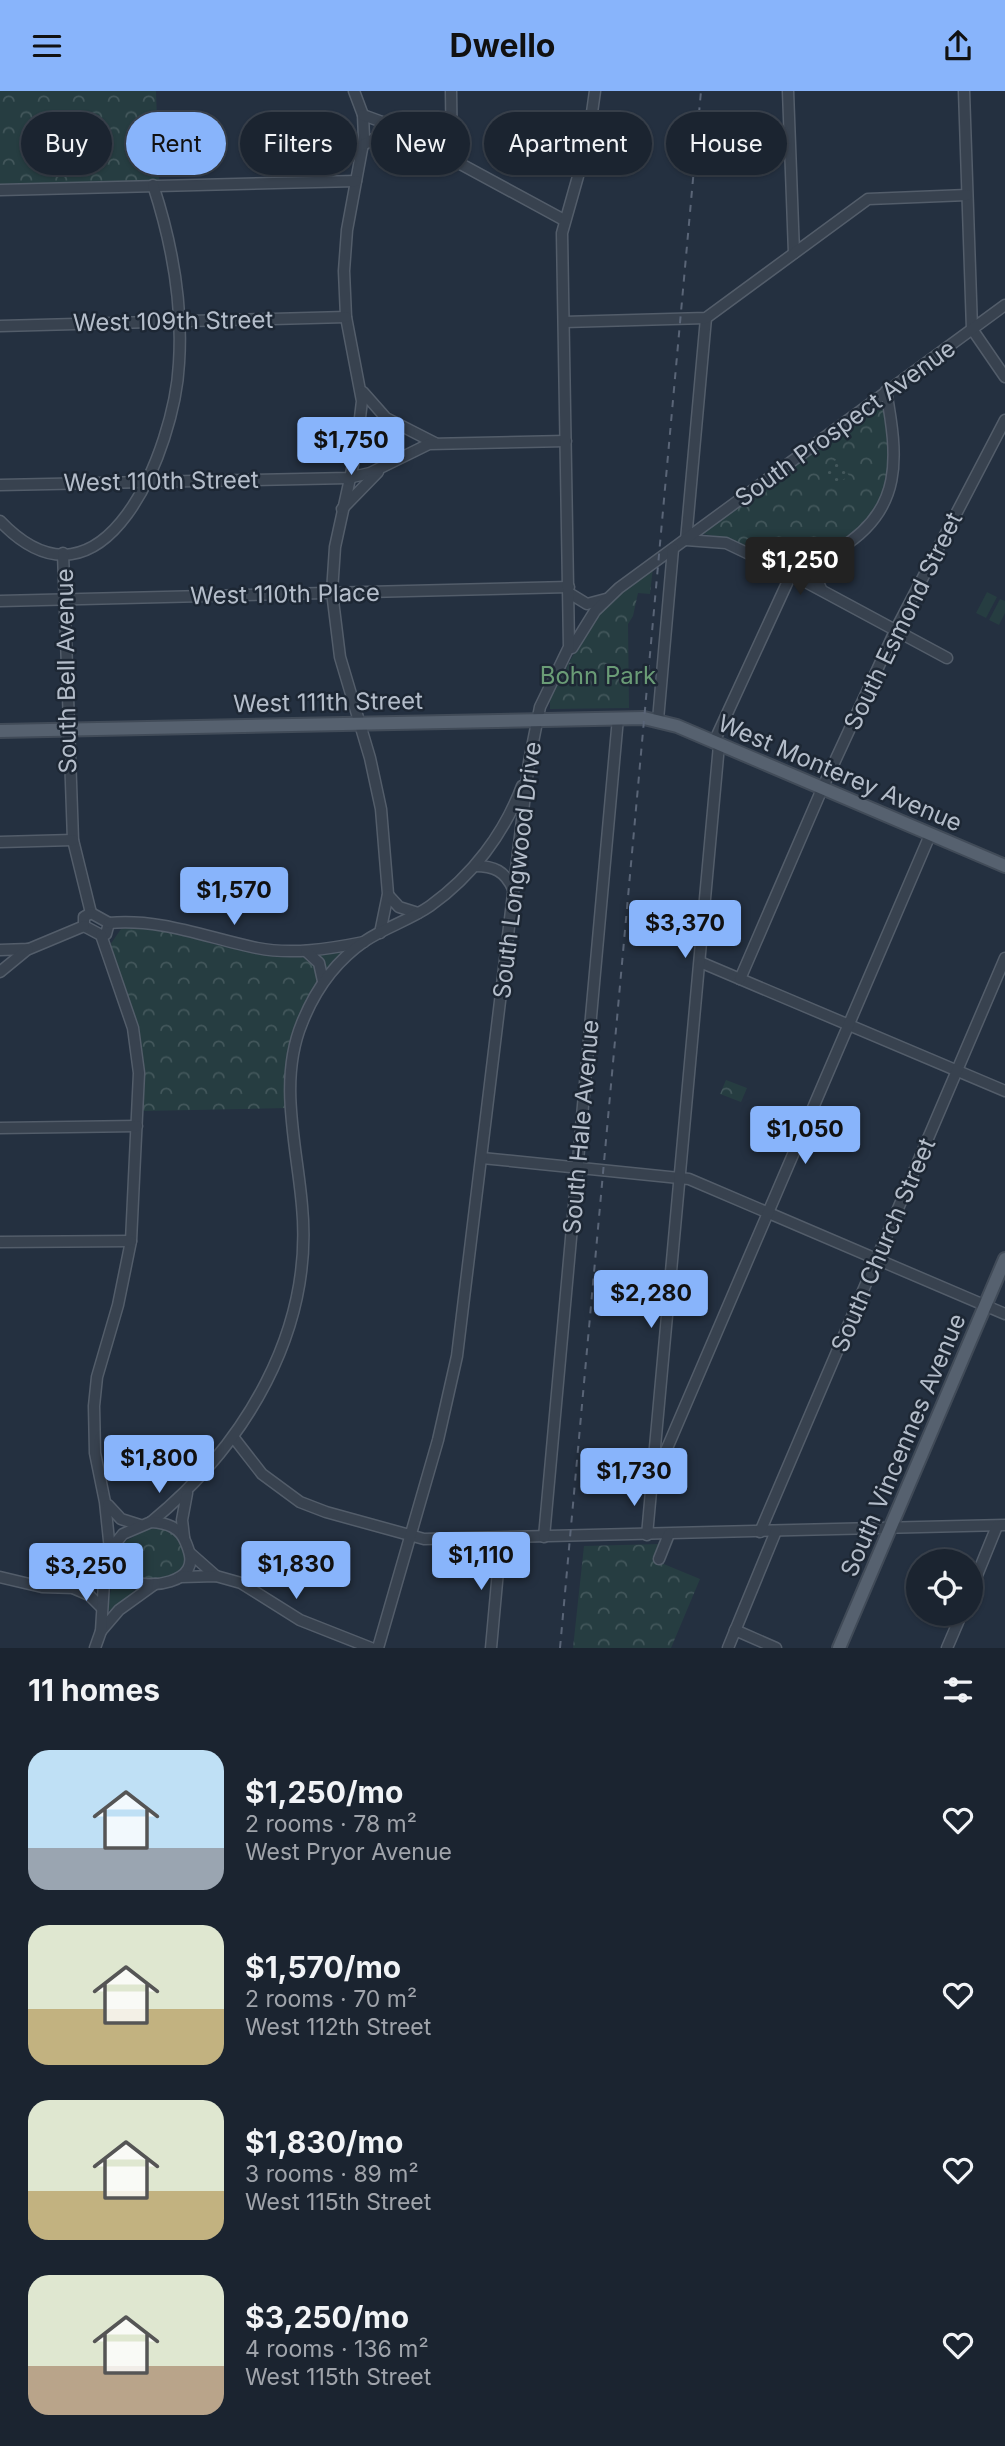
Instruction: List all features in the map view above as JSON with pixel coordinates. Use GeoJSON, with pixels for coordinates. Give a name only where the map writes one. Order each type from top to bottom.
{"type":"FeatureCollection","features":[{"type":"Feature","properties":{"kind":"main road","name":"West 111th Street"},"geometry":{"type":"LineString","coordinates":[[0,731],[537,719],[658,720]]}},
{"type":"Feature","properties":{"kind":"main road","name":"West Monterey Avenue"},"geometry":{"type":"LineString","coordinates":[[658,720],[1005,866]]}},
{"type":"Feature","properties":{"kind":"main road","name":"South Vincennes Avenue"},"geometry":{"type":"LineString","coordinates":[[839,1648],[1005,1259]]}},
{"type":"Feature","properties":{"kind":"street"},"geometry":{"type":"LineString","coordinates":[[354,91],[363,115],[363,145],[344,271],[346,317],[362,389],[370,404],[386,418],[436,443]]}},
{"type":"Feature","properties":{"kind":"street"},"geometry":{"type":"LineString","coordinates":[[451,91],[452,112]]}},
{"type":"Feature","properties":{"kind":"street","name":"South Longwood Drive"},"geometry":{"type":"LineString","coordinates":[[378,1648],[443,1423],[457,1356],[529,762],[537,719],[567,656],[569,590],[564,221],[587,141],[595,91]]}},
{"type":"Feature","properties":{"kind":"street"},"geometry":{"type":"LineString","coordinates":[[788,91],[794,253]]}},
{"type":"Feature","properties":{"kind":"street"},"geometry":{"type":"LineString","coordinates":[[964,91],[972,329],[1005,377]]}},
{"type":"Feature","properties":{"kind":"street"},"geometry":{"type":"LineString","coordinates":[[363,115],[371,119]]}},
{"type":"Feature","properties":{"kind":"street"},"geometry":{"type":"LineString","coordinates":[[363,145],[371,140]]}},
{"type":"Feature","properties":{"kind":"street"},"geometry":{"type":"LineString","coordinates":[[470,170],[564,221]]}},
{"type":"Feature","properties":{"kind":"street"},"geometry":{"type":"LineString","coordinates":[[0,190],[356,181]]}},
{"type":"Feature","properties":{"kind":"street","name":"South Bell Avenue"},"geometry":{"type":"LineString","coordinates":[[91,913],[73,840],[64,553],[80,550],[106,537],[127,516],[149,481],[163,445],[176,397],[179,320],[173,259],[153,185]]}},
{"type":"Feature","properties":{"kind":"street"},"geometry":{"type":"LineString","coordinates":[[564,323],[706,318],[868,199],[967,195]]}},
{"type":"Feature","properties":{"kind":"street","name":"South Prospect Avenue"},"geometry":{"type":"LineString","coordinates":[[567,656],[578,636],[606,599],[1005,305]]}},
{"type":"Feature","properties":{"kind":"street","name":"West 109th Street"},"geometry":{"type":"LineString","coordinates":[[0,326],[346,317]]}},
{"type":"Feature","properties":{"kind":"street"},"geometry":{"type":"LineString","coordinates":[[706,318],[686,540],[726,543],[791,574],[947,659]]}},
{"type":"Feature","properties":{"kind":"street"},"geometry":{"type":"LineString","coordinates":[[362,389],[356,451],[335,547],[332,592],[337,644],[381,809],[387,894],[380,933]]}},
{"type":"Feature","properties":{"kind":"street"},"geometry":{"type":"LineString","coordinates":[[647,1535],[700,962],[717,744],[791,574],[800,565],[818,560],[864,531],[875,519],[889,493],[895,449],[886,391]]}},
{"type":"Feature","properties":{"kind":"street","name":"South Esmond Street"},"geometry":{"type":"LineString","coordinates":[[740,979],[822,789],[895,631],[1005,420]]}},
{"type":"Feature","properties":{"kind":"street","name":"West 110th Street"},"geometry":{"type":"LineString","coordinates":[[0,485],[348,478],[436,443],[566,441]]}},
{"type":"Feature","properties":{"kind":"street"},"geometry":{"type":"LineString","coordinates":[[342,510],[383,466]]}},
{"type":"Feature","properties":{"kind":"street"},"geometry":{"type":"LineString","coordinates":[[0,520],[34,547],[64,553]]}},
{"type":"Feature","properties":{"kind":"street"},"geometry":{"type":"LineString","coordinates":[[658,720],[673,549]]}},
{"type":"Feature","properties":{"kind":"street"},"geometry":{"type":"LineString","coordinates":[[818,560],[815,577],[825,593]]}},
{"type":"Feature","properties":{"kind":"street","name":"West 110th Place"},"geometry":{"type":"LineString","coordinates":[[0,601],[332,592],[569,590],[587,604],[606,599]]}},
{"type":"Feature","properties":{"kind":"street","name":"South Hale Avenue"},"geometry":{"type":"LineString","coordinates":[[544,1537],[618,718]]}},
{"type":"Feature","properties":{"kind":"street"},"geometry":{"type":"LineString","coordinates":[[84,926],[84,917],[91,913],[109,923],[146,923],[259,948],[306,951],[364,941],[418,913],[446,893],[475,866],[506,821],[529,762]]}},
{"type":"Feature","properties":{"kind":"street"},"geometry":{"type":"LineString","coordinates":[[651,1485],[930,835]]}},
{"type":"Feature","properties":{"kind":"street"},"geometry":{"type":"LineString","coordinates":[[0,842],[73,840]]}},
{"type":"Feature","properties":{"kind":"street"},"geometry":{"type":"LineString","coordinates":[[475,866],[496,868],[508,879],[514,891]]}},
{"type":"Feature","properties":{"kind":"street"},"geometry":{"type":"LineString","coordinates":[[387,894],[399,907],[418,913]]}},
{"type":"Feature","properties":{"kind":"street"},"geometry":{"type":"LineString","coordinates":[[101,935],[109,931],[109,923]]}},
{"type":"Feature","properties":{"kind":"street"},"geometry":{"type":"LineString","coordinates":[[84,926],[101,935],[133,1028],[139,1073],[131,1241],[118,1305],[97,1377],[93,1406],[95,1453],[105,1502],[101,1631],[95,1648]]}},
{"type":"Feature","properties":{"kind":"street"},"geometry":{"type":"LineString","coordinates":[[0,972],[29,949],[84,926]]}},
{"type":"Feature","properties":{"kind":"street"},"geometry":{"type":"LineString","coordinates":[[75,1588],[105,1565],[118,1537],[151,1522],[187,1492],[234,1438],[274,1368],[297,1289],[303,1219],[292,1122],[292,1061],[301,1024],[323,981],[364,941]]}},
{"type":"Feature","properties":{"kind":"street"},"geometry":{"type":"LineString","coordinates":[[0,950],[29,949]]}},
{"type":"Feature","properties":{"kind":"street"},"geometry":{"type":"LineString","coordinates":[[306,951],[319,963],[323,981]]}},
{"type":"Feature","properties":{"kind":"street","name":"South Church Street"},"geometry":{"type":"LineString","coordinates":[[761,1532],[1005,958]]}},
{"type":"Feature","properties":{"kind":"street"},"geometry":{"type":"LineString","coordinates":[[700,962],[1005,1091]]}},
{"type":"Feature","properties":{"kind":"street"},"geometry":{"type":"LineString","coordinates":[[0,1128],[137,1125]]}},
{"type":"Feature","properties":{"kind":"street"},"geometry":{"type":"LineString","coordinates":[[482,1158],[679,1177],[768,1212],[1005,1314]]}},
{"type":"Feature","properties":{"kind":"street"},"geometry":{"type":"LineString","coordinates":[[0,1243],[131,1241]]}},
{"type":"Feature","properties":{"kind":"street"},"geometry":{"type":"LineString","coordinates":[[234,1438],[262,1474],[300,1502],[411,1537],[501,1538],[1001,1526],[983,1564]]}},
{"type":"Feature","properties":{"kind":"street"},"geometry":{"type":"LineString","coordinates":[[181,1577],[189,1568],[190,1553],[184,1537],[183,1520],[187,1492]]}},
{"type":"Feature","properties":{"kind":"street"},"geometry":{"type":"LineString","coordinates":[[105,1502],[121,1519],[140,1525]]}},
{"type":"Feature","properties":{"kind":"street"},"geometry":{"type":"LineString","coordinates":[[151,1522],[172,1526],[184,1537]]}},
{"type":"Feature","properties":{"kind":"street"},"geometry":{"type":"LineString","coordinates":[[727,1648],[776,1531]]}},
{"type":"Feature","properties":{"kind":"street"},"geometry":{"type":"LineString","coordinates":[[659,1559],[669,1534]]}},
{"type":"Feature","properties":{"kind":"street"},"geometry":{"type":"LineString","coordinates":[[491,1648],[501,1538]]}},
{"type":"Feature","properties":{"kind":"street"},"geometry":{"type":"LineString","coordinates":[[190,1553],[216,1576]]}},
{"type":"Feature","properties":{"kind":"street"},"geometry":{"type":"LineString","coordinates":[[105,1565],[120,1578],[131,1583],[155,1584],[181,1577],[216,1576],[253,1589],[300,1620],[371,1648]]}},
{"type":"Feature","properties":{"kind":"street"},"geometry":{"type":"LineString","coordinates":[[105,1565],[120,1578]]}},
{"type":"Feature","properties":{"kind":"street"},"geometry":{"type":"LineString","coordinates":[[0,1577],[42,1587],[75,1588],[89,1595],[101,1607]]}},
{"type":"Feature","properties":{"kind":"street"},"geometry":{"type":"LineString","coordinates":[[101,1631],[119,1610],[155,1584]]}},
{"type":"Feature","properties":{"kind":"street"},"geometry":{"type":"LineString","coordinates":[[947,1648],[956,1626]]}},
{"type":"Feature","properties":{"kind":"street"},"geometry":{"type":"LineString","coordinates":[[735,1630],[776,1648]]}},
{"type":"Feature","properties":{"kind":"green space"},"geometry":{"type":"Polygon","coordinates":[[[0,91],[156,91],[157,112],[126,112],[126,175],[159,175],[159,181],[0,185],[0,91]]]}},
{"type":"Feature","properties":{"kind":"green space"},"geometry":{"type":"Polygon","coordinates":[[[878,405],[884,412],[886,421],[889,451],[887,473],[872,513],[843,543],[823,554],[790,561],[772,558],[727,538],[704,534],[705,529],[878,405]]]}},
{"type":"Feature","properties":{"kind":"green space"},"geometry":{"type":"Polygon","coordinates":[[[839,458],[849,476],[832,486],[822,469],[839,458]]]}},
{"type":"Feature","properties":{"kind":"green space","name":"Bohn Park"},"geometry":{"type":"Polygon","coordinates":[[[653,567],[650,594],[638,593],[633,616],[628,624],[629,708],[550,709],[550,698],[583,637],[605,607],[653,567]]]}},
{"type":"Feature","properties":{"kind":"green space"},"geometry":{"type":"Polygon","coordinates":[[[987,592],[997,597],[986,618],[976,613],[987,592]]]}},
{"type":"Feature","properties":{"kind":"green space"},"geometry":{"type":"Polygon","coordinates":[[[1000,599],[1005,601],[1005,613],[999,625],[989,620],[1000,599]]]}},
{"type":"Feature","properties":{"kind":"green space"},"geometry":{"type":"Polygon","coordinates":[[[263,885],[273,886],[271,907],[261,904],[263,885]]]}},
{"type":"Feature","properties":{"kind":"green space"},"geometry":{"type":"Polygon","coordinates":[[[130,927],[163,931],[243,951],[294,955],[312,962],[318,978],[291,1042],[286,1075],[287,1108],[143,1111],[143,1072],[138,1033],[132,1007],[110,945],[121,929],[130,927]]]}},
{"type":"Feature","properties":{"kind":"green space"},"geometry":{"type":"Polygon","coordinates":[[[348,947],[328,971],[326,971],[317,953],[348,947]]]}},
{"type":"Feature","properties":{"kind":"green space"},"geometry":{"type":"Polygon","coordinates":[[[726,1080],[747,1088],[741,1102],[720,1094],[726,1080]]]}},
{"type":"Feature","properties":{"kind":"green space"},"geometry":{"type":"Polygon","coordinates":[[[170,1528],[179,1539],[188,1560],[184,1571],[155,1580],[130,1579],[117,1566],[120,1545],[143,1531],[170,1528]]]}},
{"type":"Feature","properties":{"kind":"green space"},"geometry":{"type":"Polygon","coordinates":[[[661,1544],[654,1560],[700,1579],[671,1648],[573,1648],[584,1546],[661,1544]]]}},
{"type":"Feature","properties":{"kind":"green space"},"geometry":{"type":"Polygon","coordinates":[[[112,1580],[135,1591],[112,1611],[108,1610],[112,1580]]]}},
{"type":"Feature","properties":{"kind":"railway"},"geometry":{"type":"LineString","coordinates":[[560,1648],[701,91]]}}]}
